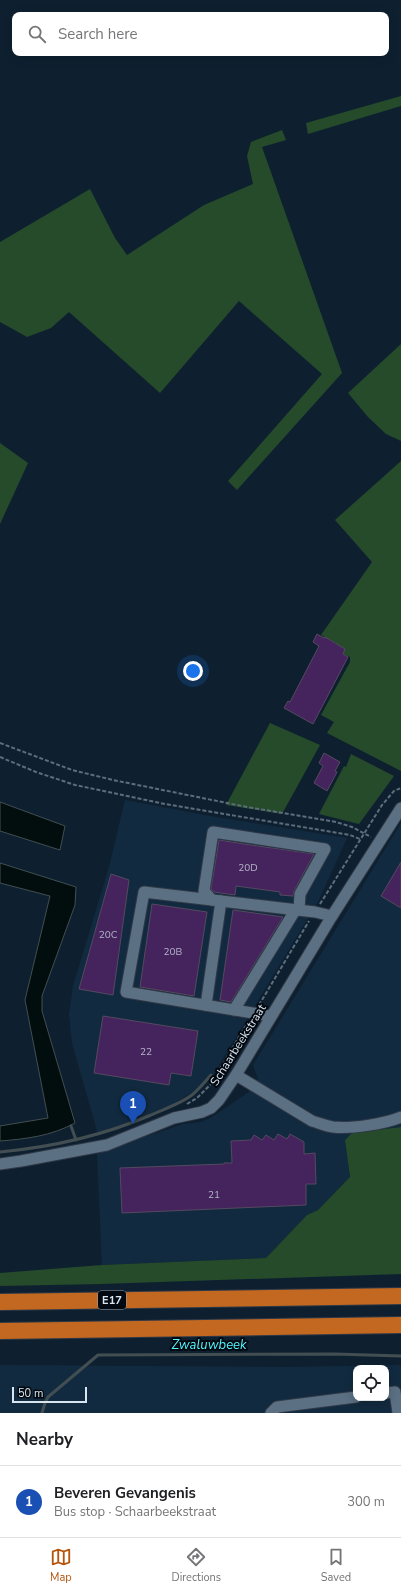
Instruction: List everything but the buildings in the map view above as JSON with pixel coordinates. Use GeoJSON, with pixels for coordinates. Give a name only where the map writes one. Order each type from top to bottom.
{"type":"FeatureCollection","features":[{"type":"Feature","properties":{"kind":"highway","name":"E17"},"geometry":{"type":"LineString","coordinates":[[0,1302],[401,1296]]}},
{"type":"Feature","properties":{"kind":"highway"},"geometry":{"type":"LineString","coordinates":[[0,1331],[401,1325]]}},
{"type":"Feature","properties":{"kind":"street","name":"Schaarbeekstraat"},"geometry":{"type":"LineString","coordinates":[[0,1164],[108,1145],[174,1118],[202,1112],[211,1108],[219,1100],[236,1075],[332,916],[401,808]]}},
{"type":"Feature","properties":{"kind":"street"},"geometry":{"type":"LineString","coordinates":[[216,900],[204,891],[213,832],[325,849],[300,894],[297,910],[234,1010]]}},
{"type":"Feature","properties":{"kind":"street"},"geometry":{"type":"LineString","coordinates":[[271,1016],[126,992],[144,892],[315,912],[332,916]]}},
{"type":"Feature","properties":{"kind":"street"},"geometry":{"type":"LineString","coordinates":[[206,1005],[216,900]]}},
{"type":"Feature","properties":{"kind":"street"},"geometry":{"type":"LineString","coordinates":[[236,1075],[312,1121],[322,1125],[344,1128],[390,1122],[401,1117]]}},
{"type":"Feature","properties":{"kind":"street"},"geometry":{"type":"LineString","coordinates":[[389,1393],[395,1392],[398,1413]]}},
{"type":"Feature","properties":{"kind":"street"},"geometry":{"type":"LineString","coordinates":[[271,1413],[277,1407],[353,1397]]}},
{"type":"Feature","properties":{"kind":"path"},"geometry":{"type":"LineString","coordinates":[[0,743],[72,770],[113,780],[247,807],[336,822],[352,827],[379,841]]}},
{"type":"Feature","properties":{"kind":"path"},"geometry":{"type":"LineString","coordinates":[[0,756],[36,772],[75,785],[165,804],[350,835],[360,839]]}},
{"type":"Feature","properties":{"kind":"path"},"geometry":{"type":"LineString","coordinates":[[174,1118],[182,1108],[197,1098],[211,1084],[360,839],[382,805],[394,791],[401,788]]}},
{"type":"Feature","properties":{"kind":"shaded area"},"geometry":{"type":"Polygon","coordinates":[[[125,800],[210,816],[347,838],[319,900],[213,1075],[211,1074],[190,1094],[168,1107],[98,1134],[72,1043],[69,1015],[73,986],[109,867],[125,800]]]}},
{"type":"Feature","properties":{"kind":"shaded area"},"geometry":{"type":"Polygon","coordinates":[[[0,802],[65,826],[60,850],[0,831],[0,802]]]}},
{"type":"Feature","properties":{"kind":"shaded area"},"geometry":{"type":"Polygon","coordinates":[[[401,823],[401,1127],[352,1133],[345,1140],[350,1177],[318,1210],[307,1215],[266,1258],[102,1265],[97,1153],[183,1124],[201,1122],[212,1117],[249,1092],[258,1079],[253,1065],[401,823]]]}},
{"type":"Feature","properties":{"kind":"shaded area"},"geometry":{"type":"Polygon","coordinates":[[[0,863],[76,887],[75,905],[42,996],[42,1011],[75,1123],[48,1134],[0,1141],[0,1126],[48,1118],[25,1000],[50,896],[0,883],[0,863]]]}},
{"type":"Feature","properties":{"kind":"shaded area"},"geometry":{"type":"Polygon","coordinates":[[[0,1365],[288,1367],[353,1366],[353,1401],[389,1401],[389,1365],[401,1365],[401,1413],[0,1413],[0,1365]]]}},
{"type":"Feature","properties":{"kind":"green space"},"geometry":{"type":"Polygon","coordinates":[[[401,96],[401,106],[308,134],[306,123],[401,96]]]}},
{"type":"Feature","properties":{"kind":"green space"},"geometry":{"type":"Polygon","coordinates":[[[282,130],[286,140],[262,147],[342,373],[237,490],[228,481],[322,374],[239,301],[160,393],[69,312],[51,328],[27,337],[0,322],[0,242],[90,189],[115,238],[127,255],[204,205],[253,184],[247,156],[251,142],[282,130]]]}},
{"type":"Feature","properties":{"kind":"green space"},"geometry":{"type":"Polygon","coordinates":[[[401,344],[401,441],[386,434],[368,417],[348,393],[401,344]]]}},
{"type":"Feature","properties":{"kind":"green space"},"geometry":{"type":"Polygon","coordinates":[[[0,443],[28,463],[0,524],[0,443]]]}},
{"type":"Feature","properties":{"kind":"green space"},"geometry":{"type":"Polygon","coordinates":[[[401,461],[401,771],[327,733],[334,722],[321,715],[350,662],[350,657],[333,649],[336,643],[321,635],[372,562],[335,520],[401,461]]]}},
{"type":"Feature","properties":{"kind":"green space"},"geometry":{"type":"Polygon","coordinates":[[[270,723],[320,745],[282,814],[226,805],[270,723]]]}},
{"type":"Feature","properties":{"kind":"green space"},"geometry":{"type":"Polygon","coordinates":[[[351,754],[394,776],[359,824],[319,814],[344,766],[346,767],[351,754]]]}},
{"type":"Feature","properties":{"kind":"green space"},"geometry":{"type":"Polygon","coordinates":[[[401,1127],[401,1274],[0,1286],[0,1273],[102,1265],[266,1258],[307,1215],[318,1210],[350,1177],[345,1140],[352,1133],[401,1127]]]}},
{"type":"Feature","properties":{"kind":"waterway"},"geometry":{"type":"LineString","coordinates":[[0,1152],[58,1144],[114,1129],[172,1106],[187,1098],[192,1095],[211,1075]]}},
{"type":"Feature","properties":{"kind":"waterway"},"geometry":{"type":"LineString","coordinates":[[71,1126],[76,1140]]}},
{"type":"Feature","properties":{"kind":"waterway","name":"Zwaluwbeek"},"geometry":{"type":"LineString","coordinates":[[42,1413],[48,1397],[98,1355],[335,1354],[401,1356]]}},
{"type":"Feature","properties":{"kind":"place","name":"Beveren Gevangenis"},"geometry":{"type":"Point","coordinates":[133,1124]}}]}
